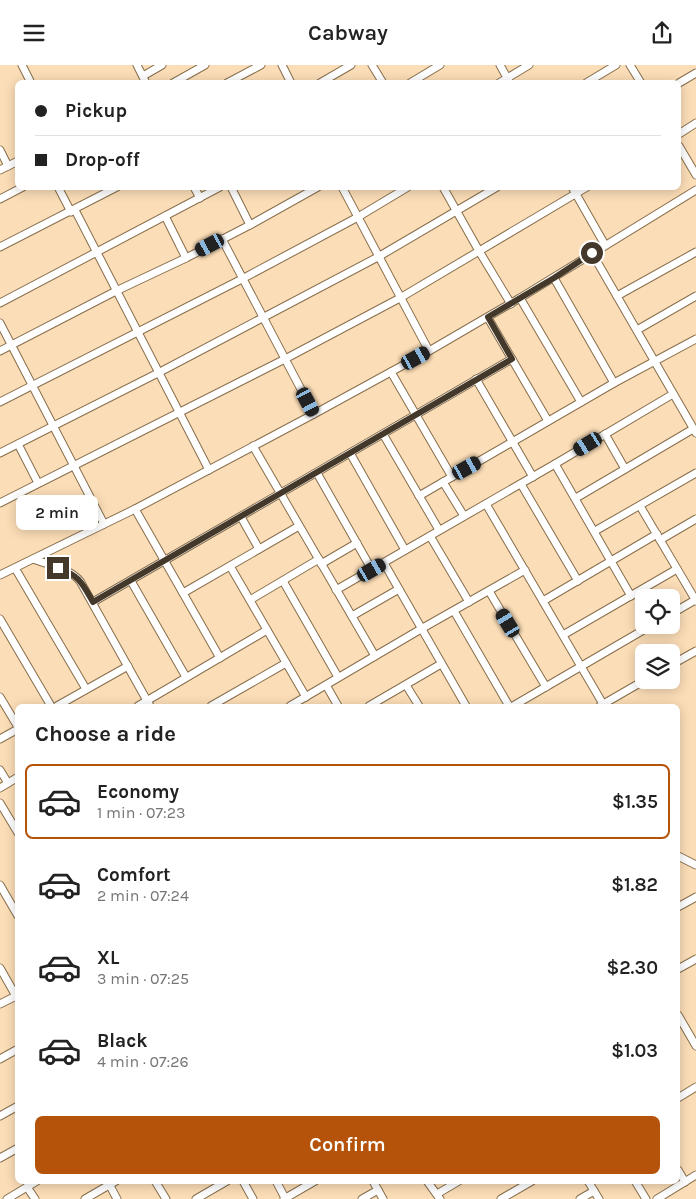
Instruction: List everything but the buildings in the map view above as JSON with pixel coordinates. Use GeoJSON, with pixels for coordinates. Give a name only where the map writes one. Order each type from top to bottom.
{"type":"FeatureCollection","features":[{"type":"Feature","properties":{"kind":"street"},"geometry":{"type":"LineString","coordinates":[[22,65],[30,80]]}},
{"type":"Feature","properties":{"kind":"street"},"geometry":{"type":"LineString","coordinates":[[138,65],[144,79],[162,65]]}},
{"type":"Feature","properties":{"kind":"street"},"geometry":{"type":"LineString","coordinates":[[232,80],[260,65]]}},
{"type":"Feature","properties":{"kind":"street"},"geometry":{"type":"LineString","coordinates":[[282,65],[290,80]]}},
{"type":"Feature","properties":{"kind":"street"},"geometry":{"type":"LineString","coordinates":[[325,80],[351,65]]}},
{"type":"Feature","properties":{"kind":"street"},"geometry":{"type":"LineString","coordinates":[[372,65],[381,80]]}},
{"type":"Feature","properties":{"kind":"street"},"geometry":{"type":"LineString","coordinates":[[415,80],[440,65]]}},
{"type":"Feature","properties":{"kind":"street"},"geometry":{"type":"LineString","coordinates":[[500,65],[509,80],[529,65]]}},
{"type":"Feature","properties":{"kind":"street"},"geometry":{"type":"LineString","coordinates":[[591,80],[616,65]]}},
{"type":"Feature","properties":{"kind":"street"},"geometry":{"type":"LineString","coordinates":[[630,65],[638,80]]}},
{"type":"Feature","properties":{"kind":"street"},"geometry":{"type":"LineString","coordinates":[[178,80],[202,66]]}},
{"type":"Feature","properties":{"kind":"street"},"geometry":{"type":"LineString","coordinates":[[681,82],[696,73]]}},
{"type":"Feature","properties":{"kind":"street"},"geometry":{"type":"LineString","coordinates":[[681,132],[696,123]]}},
{"type":"Feature","properties":{"kind":"street"},"geometry":{"type":"LineString","coordinates":[[681,149],[696,175]]}},
{"type":"Feature","properties":{"kind":"street"},"geometry":{"type":"LineString","coordinates":[[0,150],[8,166]]}},
{"type":"Feature","properties":{"kind":"street"},"geometry":{"type":"LineString","coordinates":[[0,170],[15,162]]}},
{"type":"Feature","properties":{"kind":"street"},"geometry":{"type":"LineString","coordinates":[[0,199],[17,190]]}},
{"type":"Feature","properties":{"kind":"street"},"geometry":{"type":"LineString","coordinates":[[60,190],[96,252],[209,470]]}},
{"type":"Feature","properties":{"kind":"street"},"geometry":{"type":"LineString","coordinates":[[0,247],[112,190]]}},
{"type":"Feature","properties":{"kind":"street"},"geometry":{"type":"LineString","coordinates":[[196,190],[200,198]]}},
{"type":"Feature","properties":{"kind":"street"},"geometry":{"type":"LineString","coordinates":[[0,303],[215,190]]}},
{"type":"Feature","properties":{"kind":"street"},"geometry":{"type":"LineString","coordinates":[[232,190],[250,225]]}},
{"type":"Feature","properties":{"kind":"street"},"geometry":{"type":"LineString","coordinates":[[0,351],[116,291],[186,258],[313,190]]}},
{"type":"Feature","properties":{"kind":"street"},"geometry":{"type":"LineString","coordinates":[[344,190],[429,351]]}},
{"type":"Feature","properties":{"kind":"street"},"geometry":{"type":"LineString","coordinates":[[0,403],[242,279],[358,217],[403,190]]}},
{"type":"Feature","properties":{"kind":"street"},"geometry":{"type":"LineString","coordinates":[[445,190],[511,304]]}},
{"type":"Feature","properties":{"kind":"street"},"geometry":{"type":"LineString","coordinates":[[0,453],[158,373],[378,257],[492,190]]}},
{"type":"Feature","properties":{"kind":"street"},"geometry":{"type":"LineString","coordinates":[[0,503],[285,359],[400,298],[574,191],[605,245]]}},
{"type":"Feature","properties":{"kind":"street"},"geometry":{"type":"LineString","coordinates":[[0,575],[135,509],[391,372],[511,304],[696,191]]}},
{"type":"Feature","properties":{"kind":"street"},"geometry":{"type":"LineString","coordinates":[[165,216],[186,258]]}},
{"type":"Feature","properties":{"kind":"street"},"geometry":{"type":"LineString","coordinates":[[222,239],[314,414]]}},
{"type":"Feature","properties":{"kind":"street"},"geometry":{"type":"LineString","coordinates":[[617,297],[696,252]]}},
{"type":"Feature","properties":{"kind":"street"},"geometry":{"type":"LineString","coordinates":[[576,498],[695,431],[592,253]]}},
{"type":"Feature","properties":{"kind":"street"},"geometry":{"type":"LineString","coordinates":[[554,278],[614,383]]}},
{"type":"Feature","properties":{"kind":"street"},"geometry":{"type":"LineString","coordinates":[[637,330],[696,296]]}},
{"type":"Feature","properties":{"kind":"street"},"geometry":{"type":"LineString","coordinates":[[520,298],[581,402]]}},
{"type":"Feature","properties":{"kind":"street"},"geometry":{"type":"LineString","coordinates":[[488,317],[548,421]]}},
{"type":"Feature","properties":{"kind":"street"},"geometry":{"type":"LineString","coordinates":[[0,323],[104,524]]}},
{"type":"Feature","properties":{"kind":"street"},"geometry":{"type":"LineString","coordinates":[[419,496],[614,383],[696,339]]}},
{"type":"Feature","properties":{"kind":"street"},"geometry":{"type":"LineString","coordinates":[[93,602],[512,359]]}},
{"type":"Feature","properties":{"kind":"street"},"geometry":{"type":"LineString","coordinates":[[391,372],[452,477]]}},
{"type":"Feature","properties":{"kind":"street"},"geometry":{"type":"LineString","coordinates":[[476,379],[533,477]]}},
{"type":"Feature","properties":{"kind":"street"},"geometry":{"type":"LineString","coordinates":[[336,590],[556,464],[673,394]]}},
{"type":"Feature","properties":{"kind":"street"},"geometry":{"type":"LineString","coordinates":[[383,434],[439,531]]}},
{"type":"Feature","properties":{"kind":"street"},"geometry":{"type":"LineString","coordinates":[[605,434],[625,469]]}},
{"type":"Feature","properties":{"kind":"street"},"geometry":{"type":"LineString","coordinates":[[18,444],[38,483]]}},
{"type":"Feature","properties":{"kind":"street"},"geometry":{"type":"LineString","coordinates":[[253,447],[375,656]]}},
{"type":"Feature","properties":{"kind":"street"},"geometry":{"type":"LineString","coordinates":[[350,453],[406,550]]}},
{"type":"Feature","properties":{"kind":"street"},"geometry":{"type":"LineString","coordinates":[[556,464],[631,596]]}},
{"type":"Feature","properties":{"kind":"street"},"geometry":{"type":"LineString","coordinates":[[317,473],[372,570]]}},
{"type":"Feature","properties":{"kind":"street"},"geometry":{"type":"LineString","coordinates":[[595,531],[696,473]]}},
{"type":"Feature","properties":{"kind":"street"},"geometry":{"type":"LineString","coordinates":[[443,481],[464,517]]}},
{"type":"Feature","properties":{"kind":"street"},"geometry":{"type":"LineString","coordinates":[[521,483],[578,581]]}},
{"type":"Feature","properties":{"kind":"street"},"geometry":{"type":"LineString","coordinates":[[486,504],[563,635],[600,704]]}},
{"type":"Feature","properties":{"kind":"street"},"geometry":{"type":"LineString","coordinates":[[640,506],[696,601],[680,609]]}},
{"type":"Feature","properties":{"kind":"street"},"geometry":{"type":"LineString","coordinates":[[135,509],[220,658]]}},
{"type":"Feature","properties":{"kind":"street"},"geometry":{"type":"LineString","coordinates":[[241,517],[259,549]]}},
{"type":"Feature","properties":{"kind":"street"},"geometry":{"type":"LineString","coordinates":[[543,601],[612,561],[696,520]]}},
{"type":"Feature","properties":{"kind":"street"},"geometry":{"type":"LineString","coordinates":[[183,593],[299,526]]}},
{"type":"Feature","properties":{"kind":"street"},"geometry":{"type":"LineString","coordinates":[[430,536],[469,603]]}},
{"type":"Feature","properties":{"kind":"street"},"geometry":{"type":"LineString","coordinates":[[250,600],[320,561],[357,543]]}},
{"type":"Feature","properties":{"kind":"street"},"geometry":{"type":"LineString","coordinates":[[33,559],[70,572],[76,576],[93,602],[149,703],[186,677],[267,630]]}},
{"type":"Feature","properties":{"kind":"street"},"geometry":{"type":"LineString","coordinates":[[384,563],[465,704]]}},
{"type":"Feature","properties":{"kind":"street"},"geometry":{"type":"LineString","coordinates":[[230,566],[306,697]]}},
{"type":"Feature","properties":{"kind":"street"},"geometry":{"type":"LineString","coordinates":[[15,568],[86,689]]}},
{"type":"Feature","properties":{"kind":"street"},"geometry":{"type":"LineString","coordinates":[[563,635],[677,569]]}},
{"type":"Feature","properties":{"kind":"street"},"geometry":{"type":"LineString","coordinates":[[294,704],[525,570]]}},
{"type":"Feature","properties":{"kind":"street"},"geometry":{"type":"LineString","coordinates":[[131,581],[186,677]]}},
{"type":"Feature","properties":{"kind":"street"},"geometry":{"type":"LineString","coordinates":[[283,581],[338,677]]}},
{"type":"Feature","properties":{"kind":"street"},"geometry":{"type":"LineString","coordinates":[[352,616],[398,589]]}},
{"type":"Feature","properties":{"kind":"street"},"geometry":{"type":"LineString","coordinates":[[489,591],[546,687]]}},
{"type":"Feature","properties":{"kind":"street"},"geometry":{"type":"LineString","coordinates":[[454,611],[510,704]]}},
{"type":"Feature","properties":{"kind":"street"},"geometry":{"type":"LineString","coordinates":[[0,619],[50,704]]}},
{"type":"Feature","properties":{"kind":"street"},"geometry":{"type":"LineString","coordinates":[[515,704],[637,634]]}},
{"type":"Feature","properties":{"kind":"street"},"geometry":{"type":"LineString","coordinates":[[680,660],[696,651]]}},
{"type":"Feature","properties":{"kind":"street"},"geometry":{"type":"LineString","coordinates":[[214,704],[286,663]]}},
{"type":"Feature","properties":{"kind":"street"},"geometry":{"type":"LineString","coordinates":[[373,704],[441,665]]}},
{"type":"Feature","properties":{"kind":"street"},"geometry":{"type":"LineString","coordinates":[[60,704],[128,666]]}},
{"type":"Feature","properties":{"kind":"street"},"geometry":{"type":"LineString","coordinates":[[326,685],[337,704]]}},
{"type":"Feature","properties":{"kind":"street"},"geometry":{"type":"LineString","coordinates":[[406,685],[418,704]]}},
{"type":"Feature","properties":{"kind":"street"},"geometry":{"type":"LineString","coordinates":[[603,704],[635,686]]}},
{"type":"Feature","properties":{"kind":"street"},"geometry":{"type":"LineString","coordinates":[[0,697],[15,723]]}},
{"type":"Feature","properties":{"kind":"street"},"geometry":{"type":"LineString","coordinates":[[0,739],[15,730]]}},
{"type":"Feature","properties":{"kind":"street"},"geometry":{"type":"LineString","coordinates":[[0,770],[8,783]]}},
{"type":"Feature","properties":{"kind":"street"},"geometry":{"type":"LineString","coordinates":[[0,787],[15,779]]}},
{"type":"Feature","properties":{"kind":"street"},"geometry":{"type":"LineString","coordinates":[[0,803],[15,828]]}},
{"type":"Feature","properties":{"kind":"street"},"geometry":{"type":"LineString","coordinates":[[680,857],[696,865]]}},
{"type":"Feature","properties":{"kind":"street"},"geometry":{"type":"LineString","coordinates":[[0,885],[15,910]]}},
{"type":"Feature","properties":{"kind":"street"},"geometry":{"type":"LineString","coordinates":[[680,906],[696,897]]}},
{"type":"Feature","properties":{"kind":"street"},"geometry":{"type":"LineString","coordinates":[[680,968],[694,960],[696,970]]}},
{"type":"Feature","properties":{"kind":"street"},"geometry":{"type":"LineString","coordinates":[[0,967],[15,992]]}},
{"type":"Feature","properties":{"kind":"street"},"geometry":{"type":"LineString","coordinates":[[0,1005],[15,996]]}},
{"type":"Feature","properties":{"kind":"street"},"geometry":{"type":"LineString","coordinates":[[680,1018],[696,1046]]}},
{"type":"Feature","properties":{"kind":"street"},"geometry":{"type":"LineString","coordinates":[[0,1059],[15,1051]]}},
{"type":"Feature","properties":{"kind":"street"},"geometry":{"type":"LineString","coordinates":[[680,1094],[696,1087]]}},
{"type":"Feature","properties":{"kind":"street"},"geometry":{"type":"LineString","coordinates":[[0,1116],[15,1108]]}},
{"type":"Feature","properties":{"kind":"street"},"geometry":{"type":"LineString","coordinates":[[0,1159],[15,1150]]}},
{"type":"Feature","properties":{"kind":"street"},"geometry":{"type":"LineString","coordinates":[[680,1174],[684,1182]]}},
{"type":"Feature","properties":{"kind":"street"},"geometry":{"type":"LineString","coordinates":[[656,1199],[696,1175]]}},
{"type":"Feature","properties":{"kind":"street"},"geometry":{"type":"LineString","coordinates":[[7,1199],[32,1184]]}},
{"type":"Feature","properties":{"kind":"street"},"geometry":{"type":"LineString","coordinates":[[86,1199],[108,1184]]}},
{"type":"Feature","properties":{"kind":"street"},"geometry":{"type":"LineString","coordinates":[[112,1184],[117,1199]]}},
{"type":"Feature","properties":{"kind":"street"},"geometry":{"type":"LineString","coordinates":[[157,1184],[166,1199]]}},
{"type":"Feature","properties":{"kind":"street"},"geometry":{"type":"LineString","coordinates":[[196,1199],[222,1184]]}},
{"type":"Feature","properties":{"kind":"street"},"geometry":{"type":"LineString","coordinates":[[245,1184],[253,1199]]}},
{"type":"Feature","properties":{"kind":"street"},"geometry":{"type":"LineString","coordinates":[[278,1184],[285,1199],[310,1184]]}},
{"type":"Feature","properties":{"kind":"street"},"geometry":{"type":"LineString","coordinates":[[375,1184],[383,1199]]}},
{"type":"Feature","properties":{"kind":"street"},"geometry":{"type":"LineString","coordinates":[[429,1184],[439,1197],[456,1184]]}},
{"type":"Feature","properties":{"kind":"street"},"geometry":{"type":"LineString","coordinates":[[501,1199],[526,1184]]}},
{"type":"Feature","properties":{"kind":"street"},"geometry":{"type":"LineString","coordinates":[[590,1184],[599,1199]]}},
{"type":"Feature","properties":{"kind":"street"},"geometry":{"type":"LineString","coordinates":[[637,1184],[646,1199]]}},
{"type":"Feature","properties":{"kind":"street"},"geometry":{"type":"LineString","coordinates":[[27,1187],[34,1199]]}},
{"type":"Feature","properties":{"kind":"street"},"geometry":{"type":"LineString","coordinates":[[362,1199],[378,1190]]}},
{"type":"Feature","properties":{"kind":"street"},"geometry":{"type":"LineString","coordinates":[[580,1199],[594,1191]]}},
{"type":"Feature","properties":{"kind":"route"},"geometry":{"type":"LineString","coordinates":[[58,568],[76,576],[93,602],[512,359],[488,317],[592,253]]}}]}
